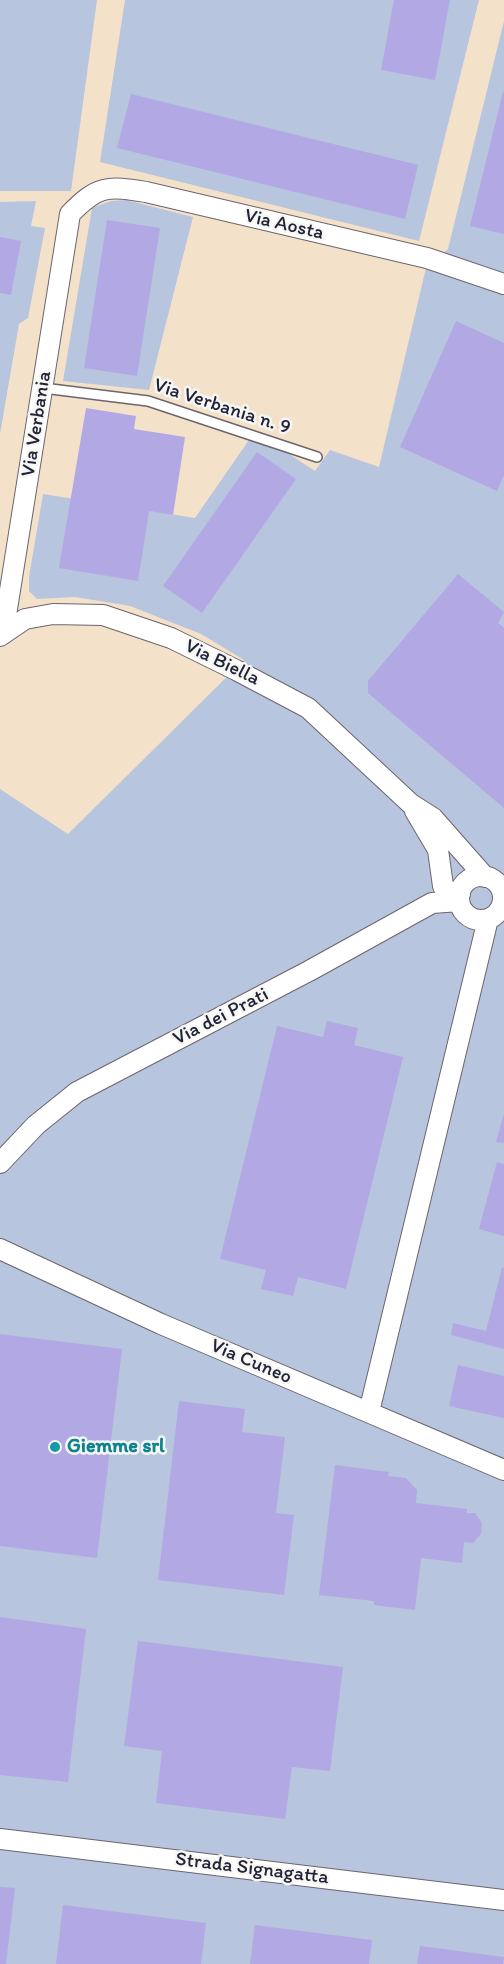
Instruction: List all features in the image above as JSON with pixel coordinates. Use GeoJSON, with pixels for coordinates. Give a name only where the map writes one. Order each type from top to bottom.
{"type":"FeatureCollection","features":[{"type":"Feature","properties":{"kind":"street","name":"Via Aosta"},"geometry":{"type":"LineString","coordinates":[[70,214],[90,194],[115,187],[146,192],[427,258],[504,284]]}},
{"type":"Feature","properties":{"kind":"street","name":"Via Verbania"},"geometry":{"type":"LineString","coordinates":[[2,635],[70,214]]}},
{"type":"Feature","properties":{"kind":"street","name":"Via Biella"},"geometry":{"type":"LineString","coordinates":[[2,635],[25,619],[53,614],[78,614],[103,615],[171,638],[308,708],[411,804],[433,818],[495,879]]}},
{"type":"Feature","properties":{"kind":"street","name":"Via Biella"},"geometry":{"type":"LineString","coordinates":[[411,804],[438,850],[443,886],[460,898]]}},
{"type":"Feature","properties":{"kind":"street"},"geometry":{"type":"LineString","coordinates":[[369,1412],[496,920],[503,902],[501,888],[495,879],[472,878],[460,898],[466,914],[480,920],[496,920]]}},
{"type":"Feature","properties":{"kind":"street","name":"Via dei Prati"},"geometry":{"type":"LineString","coordinates":[[0,1163],[36,1125],[77,1092],[309,971],[432,903],[460,898]]}},
{"type":"Feature","properties":{"kind":"street","name":"Via Cuneo"},"geometry":{"type":"LineString","coordinates":[[0,1250],[161,1324],[504,1470]]}},
{"type":"Feature","properties":{"kind":"street","name":"Strada Signagatta"},"geometry":{"type":"LineString","coordinates":[[0,1839],[504,1900]]}},
{"type":"Feature","properties":{"kind":"lane","name":"Via Verbania n. 9"},"geometry":{"type":"LineString","coordinates":[[43,388],[148,401],[317,457]]}},
{"type":"Feature","properties":{"kind":"shaded area"},"geometry":{"type":"Polygon","coordinates":[[[0,0],[97,0],[71,191],[0,191],[0,0]]]}},
{"type":"Feature","properties":{"kind":"shaded area"},"geometry":{"type":"Polygon","coordinates":[[[125,0],[479,0],[419,241],[100,162],[125,0]]]}},
{"type":"Feature","properties":{"kind":"shaded area"},"geometry":{"type":"Polygon","coordinates":[[[504,21],[504,1964],[0,1964],[0,789],[68,834],[244,660],[201,634],[130,606],[75,597],[37,599],[29,591],[29,577],[43,494],[195,518],[249,440],[286,452],[315,471],[330,450],[379,467],[426,268],[448,249],[504,21]]]}},
{"type":"Feature","properties":{"kind":"shaded area"},"geometry":{"type":"Polygon","coordinates":[[[126,200],[193,217],[149,390],[63,381],[92,208],[111,201],[126,200]]]}},
{"type":"Feature","properties":{"kind":"shaded area"},"geometry":{"type":"Polygon","coordinates":[[[36,201],[31,226],[45,228],[28,318],[19,324],[0,434],[0,202],[36,201]]]}},
{"type":"Feature","properties":{"kind":"building"},"geometry":{"type":"Polygon","coordinates":[[[394,0],[450,0],[435,80],[381,70],[394,0]]]}},
{"type":"Feature","properties":{"kind":"building"},"geometry":{"type":"Polygon","coordinates":[[[504,92],[504,234],[470,226],[504,92]]]}},
{"type":"Feature","properties":{"kind":"building"},"geometry":{"type":"Polygon","coordinates":[[[131,94],[418,165],[405,219],[117,148],[131,94]]]}},
{"type":"Feature","properties":{"kind":"building"},"geometry":{"type":"Polygon","coordinates":[[[107,220],[160,228],[137,376],[84,368],[107,220]]]}},
{"type":"Feature","properties":{"kind":"building"},"geometry":{"type":"Polygon","coordinates":[[[0,237],[21,241],[11,295],[0,293],[0,237]]]}},
{"type":"Feature","properties":{"kind":"building"},"geometry":{"type":"Polygon","coordinates":[[[456,321],[504,343],[504,475],[497,491],[400,447],[456,321]]]}},
{"type":"Feature","properties":{"kind":"building"},"geometry":{"type":"Polygon","coordinates":[[[86,408],[136,416],[134,429],[185,437],[173,515],[149,511],[138,581],[59,568],[86,408]]]}},
{"type":"Feature","properties":{"kind":"building"},"geometry":{"type":"Polygon","coordinates":[[[257,452],[296,479],[202,613],[163,586],[257,452]]]}},
{"type":"Feature","properties":{"kind":"building"},"geometry":{"type":"Polygon","coordinates":[[[458,574],[504,612],[498,623],[504,628],[504,808],[368,693],[368,681],[458,574]]]}},
{"type":"Feature","properties":{"kind":"building"},"geometry":{"type":"Polygon","coordinates":[[[327,1021],[358,1028],[354,1045],[403,1057],[346,1289],[298,1277],[293,1296],[261,1289],[266,1270],[220,1259],[277,1026],[323,1037],[327,1021]]]}},
{"type":"Feature","properties":{"kind":"building"},"geometry":{"type":"Polygon","coordinates":[[[504,1114],[504,1143],[496,1142],[504,1114]]]}},
{"type":"Feature","properties":{"kind":"building"},"geometry":{"type":"Polygon","coordinates":[[[497,1162],[504,1164],[504,1236],[479,1229],[497,1162]]]}},
{"type":"Feature","properties":{"kind":"building"},"geometry":{"type":"Polygon","coordinates":[[[502,1267],[504,1268],[504,1349],[451,1335],[453,1323],[486,1331],[502,1267]]]}},
{"type":"Feature","properties":{"kind":"building","name":"Giemme srl"},"geometry":{"type":"Polygon","coordinates":[[[0,1334],[122,1349],[97,1558],[0,1546],[0,1334]]]}},
{"type":"Feature","properties":{"kind":"building"},"geometry":{"type":"Polygon","coordinates":[[[458,1365],[504,1376],[504,1418],[449,1406],[458,1365]]]}},
{"type":"Feature","properties":{"kind":"building"},"geometry":{"type":"Polygon","coordinates":[[[179,1401],[245,1409],[242,1432],[285,1437],[276,1513],[294,1515],[284,1595],[158,1580],[179,1401]]]}},
{"type":"Feature","properties":{"kind":"building"},"geometry":{"type":"Polygon","coordinates":[[[335,1465],[389,1472],[388,1476],[406,1478],[417,1490],[416,1503],[467,1509],[467,1513],[475,1513],[482,1523],[481,1534],[473,1543],[464,1542],[462,1563],[421,1558],[415,1610],[374,1605],[374,1601],[319,1595],[335,1465]]]}},
{"type":"Feature","properties":{"kind":"building"},"geometry":{"type":"Polygon","coordinates":[[[0,1617],[86,1629],[68,1782],[0,1775],[0,1617]]]}},
{"type":"Feature","properties":{"kind":"building"},"geometry":{"type":"Polygon","coordinates":[[[138,1641],[343,1667],[330,1771],[292,1767],[285,1819],[156,1803],[162,1751],[124,1746],[138,1641]]]}},
{"type":"Feature","properties":{"kind":"building"},"geometry":{"type":"Polygon","coordinates":[[[0,1887],[15,1888],[6,1964],[0,1964],[0,1887]]]}},
{"type":"Feature","properties":{"kind":"building"},"geometry":{"type":"Polygon","coordinates":[[[63,1905],[206,1923],[201,1964],[56,1964],[63,1905]]]}},
{"type":"Feature","properties":{"kind":"building"},"geometry":{"type":"Polygon","coordinates":[[[255,1925],[372,1940],[369,1964],[250,1964],[255,1925]]]}},
{"type":"Feature","properties":{"kind":"building"},"geometry":{"type":"Polygon","coordinates":[[[420,1946],[504,1957],[503,1964],[417,1964],[420,1946]]]}},
{"type":"Feature","properties":{"kind":"place","name":"Giemme srl"},"geometry":{"type":"Point","coordinates":[55,1447]}}]}
